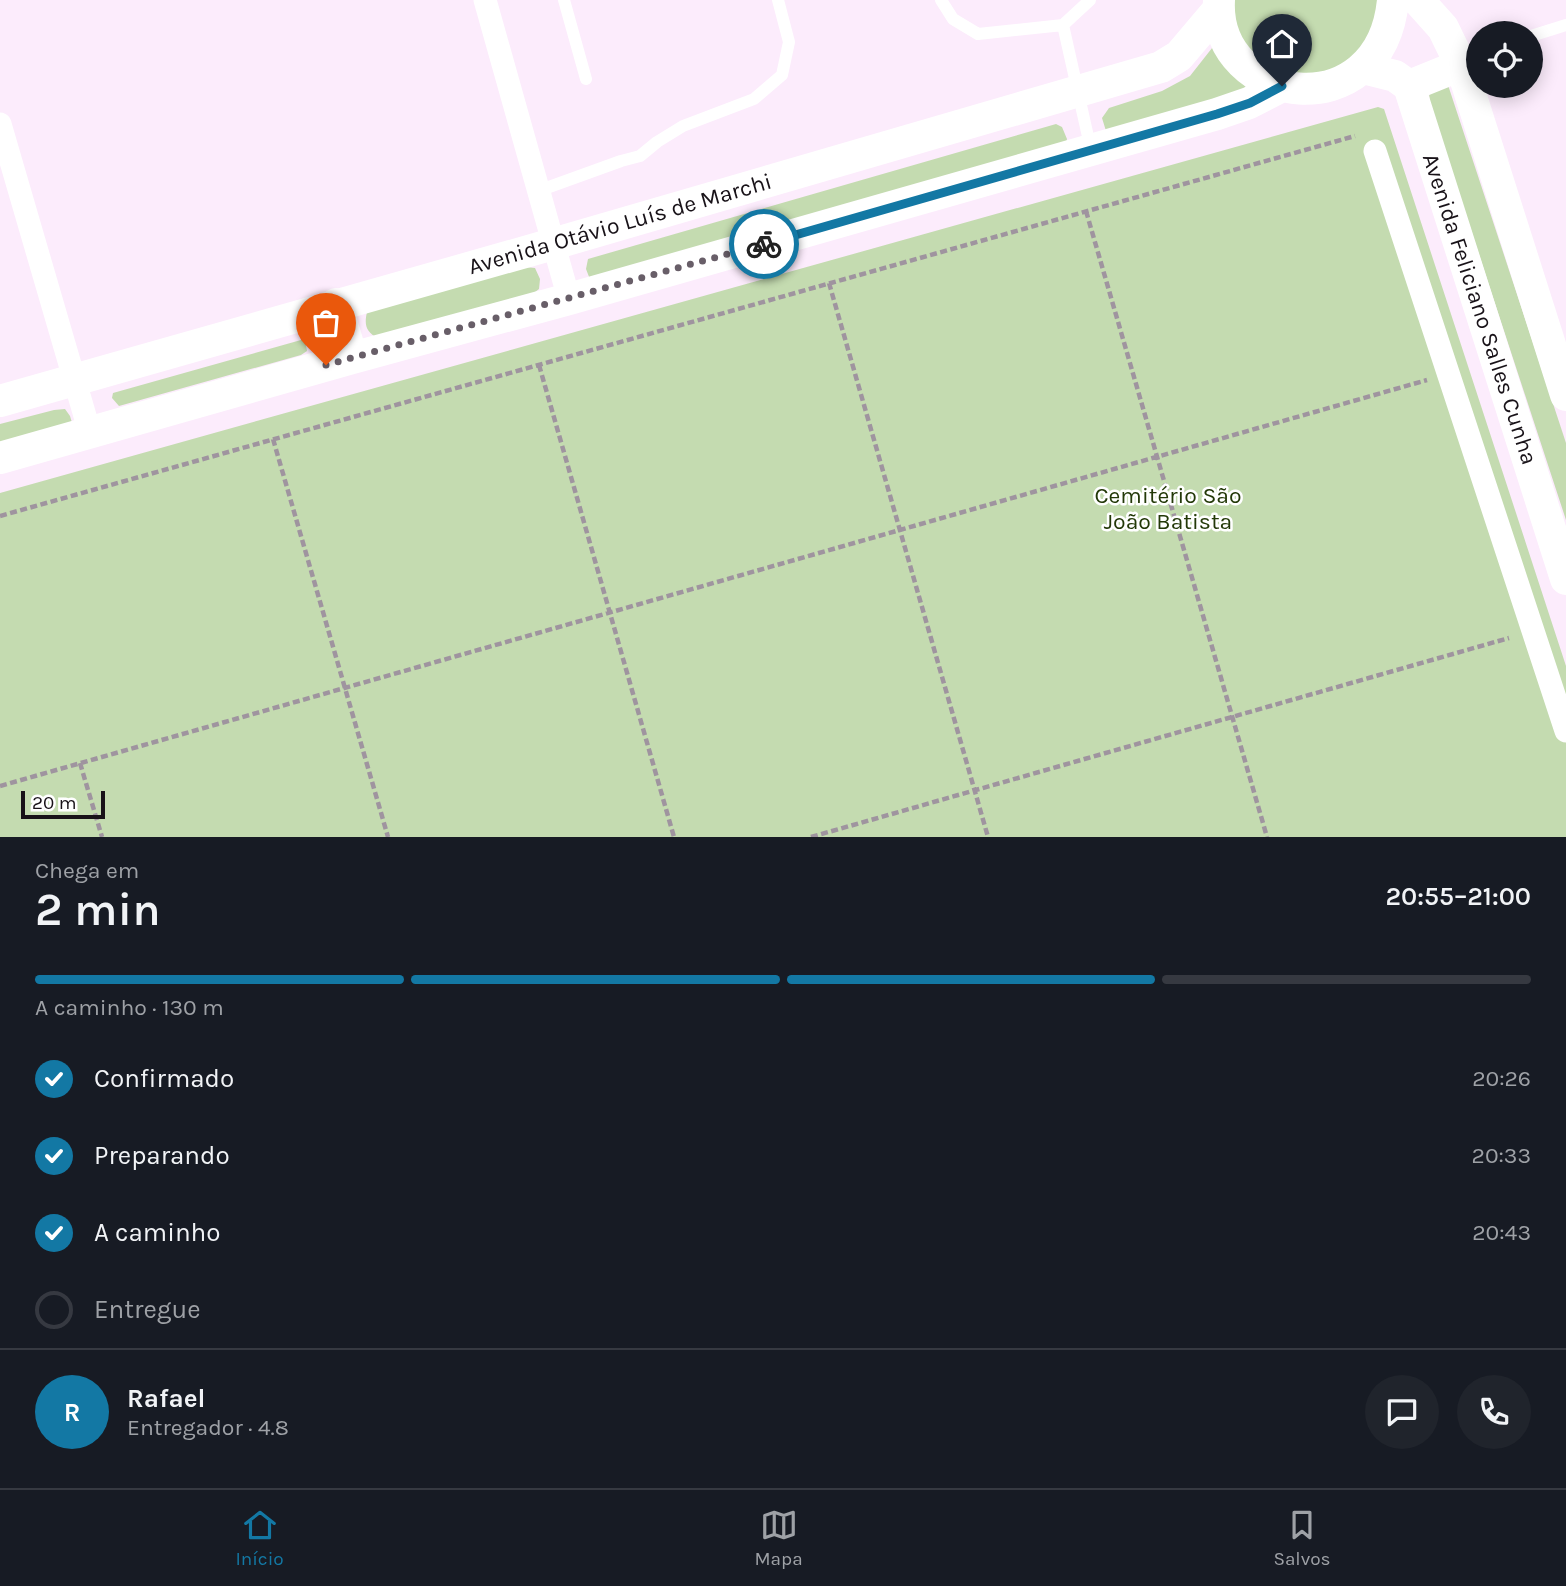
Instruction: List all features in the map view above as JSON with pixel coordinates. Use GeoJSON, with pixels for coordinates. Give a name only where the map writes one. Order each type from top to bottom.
{"type":"FeatureCollection","features":[{"type":"Feature","properties":{"kind":"main road"},"geometry":{"type":"LineString","coordinates":[[1219,5],[1223,30],[1232,49],[1245,66],[1282,86],[1303,89],[1324,88],[1345,80],[1363,68],[1377,53],[1386,37],[1393,0]]}},
{"type":"Feature","properties":{"kind":"main road"},"geometry":{"type":"LineString","coordinates":[[1419,0],[1443,28],[1465,63],[1566,394]]}},
{"type":"Feature","properties":{"kind":"main road","name":"Avenida Otávio Luís de Marchi"},"geometry":{"type":"LineString","coordinates":[[0,401],[1161,67],[1179,56],[1219,5]]}},
{"type":"Feature","properties":{"kind":"main road"},"geometry":{"type":"LineString","coordinates":[[1363,68],[1395,76],[1409,86],[1465,63]]}},
{"type":"Feature","properties":{"kind":"main road"},"geometry":{"type":"LineString","coordinates":[[0,458],[1091,151],[1228,111],[1282,86]]}},
{"type":"Feature","properties":{"kind":"main road","name":"Avenida Feliciano Salles Cunha"},"geometry":{"type":"LineString","coordinates":[[1409,86],[1566,579]]}},
{"type":"Feature","properties":{"kind":"main road"},"geometry":{"type":"LineString","coordinates":[[336,304],[352,358]]}},
{"type":"Feature","properties":{"kind":"street"},"geometry":{"type":"LineString","coordinates":[[485,0],[569,299]]}},
{"type":"Feature","properties":{"kind":"street"},"geometry":{"type":"LineString","coordinates":[[0,124],[90,433]]}},
{"type":"Feature","properties":{"kind":"street"},"geometry":{"type":"LineString","coordinates":[[1375,151],[1566,732]]}},
{"type":"Feature","properties":{"kind":"lane"},"geometry":{"type":"LineString","coordinates":[[564,0],[586,79]]}},
{"type":"Feature","properties":{"kind":"lane"},"geometry":{"type":"LineString","coordinates":[[538,191],[640,156],[683,126],[754,99],[782,75],[789,41],[778,0]]}},
{"type":"Feature","properties":{"kind":"lane"},"geometry":{"type":"LineString","coordinates":[[941,0],[953,19],[978,34],[1063,25],[1090,0]]}},
{"type":"Feature","properties":{"kind":"lane"},"geometry":{"type":"LineString","coordinates":[[1543,32],[1566,24]]}},
{"type":"Feature","properties":{"kind":"lane"},"geometry":{"type":"LineString","coordinates":[[1063,25],[1091,151]]}},
{"type":"Feature","properties":{"kind":"path"},"geometry":{"type":"LineString","coordinates":[[0,516],[1355,136],[1366,140],[1375,151]]}},
{"type":"Feature","properties":{"kind":"path"},"geometry":{"type":"LineString","coordinates":[[1086,211],[1267,837]]}},
{"type":"Feature","properties":{"kind":"path"},"geometry":{"type":"LineString","coordinates":[[829,283],[988,837]]}},
{"type":"Feature","properties":{"kind":"path"},"geometry":{"type":"LineString","coordinates":[[539,365],[674,837]]}},
{"type":"Feature","properties":{"kind":"path"},"geometry":{"type":"LineString","coordinates":[[0,786],[1448,374]]}},
{"type":"Feature","properties":{"kind":"path"},"geometry":{"type":"LineString","coordinates":[[273,439],[388,837]]}},
{"type":"Feature","properties":{"kind":"path"},"geometry":{"type":"LineString","coordinates":[[811,837],[1533,631]]}},
{"type":"Feature","properties":{"kind":"path"},"geometry":{"type":"LineString","coordinates":[[80,763],[102,837]]}},
{"type":"Feature","properties":{"kind":"green space"},"geometry":{"type":"Polygon","coordinates":[[[1232,0],[1378,0],[1371,33],[1354,56],[1330,70],[1303,74],[1277,69],[1254,54],[1238,31],[1232,0]]]}},
{"type":"Feature","properties":{"kind":"green space"},"geometry":{"type":"Polygon","coordinates":[[[1216,43],[1252,96],[1106,131],[1102,118],[1109,108],[1162,91],[1190,76],[1216,43]]]}},
{"type":"Feature","properties":{"kind":"green space"},"geometry":{"type":"Polygon","coordinates":[[[1448,85],[1566,443],[1566,520],[1430,105],[1429,93],[1448,85]]]}},
{"type":"Feature","properties":{"kind":"green space","name":"Cemitério São João Batista"},"geometry":{"type":"Polygon","coordinates":[[[1378,107],[1384,109],[1566,666],[1566,837],[0,837],[0,493],[1378,107]]]}},
{"type":"Feature","properties":{"kind":"green space"},"geometry":{"type":"Polygon","coordinates":[[[1056,124],[1062,127],[1067,139],[1064,150],[591,282],[586,269],[588,259],[1056,124]]]}},
{"type":"Feature","properties":{"kind":"green space"},"geometry":{"type":"Polygon","coordinates":[[[525,267],[535,268],[540,279],[539,289],[530,296],[378,338],[367,328],[367,312],[525,267]]]}},
{"type":"Feature","properties":{"kind":"green space"},"geometry":{"type":"Polygon","coordinates":[[[305,340],[307,351],[301,355],[119,406],[112,398],[113,393],[305,340]]]}},
{"type":"Feature","properties":{"kind":"green space"},"geometry":{"type":"Polygon","coordinates":[[[65,409],[73,426],[0,455],[0,424],[65,409]]]}},
{"type":"Feature","properties":{"kind":"way so far"},"geometry":{"type":"LineString","coordinates":[[326,365],[764,244]]}},
{"type":"Feature","properties":{"kind":"route"},"geometry":{"type":"LineString","coordinates":[[764,244],[1217,114],[1250,103],[1282,86]]}}]}
